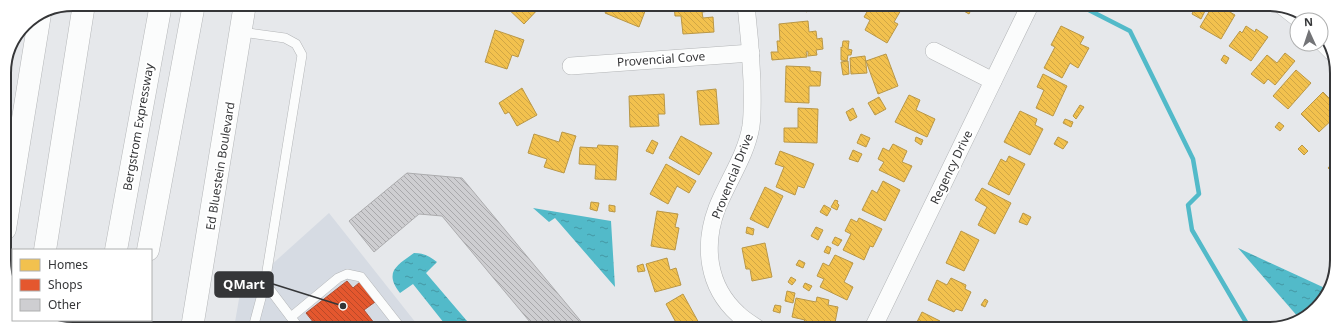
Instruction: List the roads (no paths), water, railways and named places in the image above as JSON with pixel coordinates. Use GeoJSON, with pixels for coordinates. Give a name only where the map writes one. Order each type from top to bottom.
{"type":"FeatureCollection","features":[{"type":"Feature","properties":{"kind":"main road"},"geometry":{"type":"LineString","coordinates":[[73,11],[75,50]]}},
{"type":"Feature","properties":{"kind":"main road"},"geometry":{"type":"LineString","coordinates":[[45,249],[75,50],[83,11]]}},
{"type":"Feature","properties":{"kind":"main road","name":"Bergstrom Expressway"},"geometry":{"type":"LineString","coordinates":[[116,249],[160,11]]}},
{"type":"Feature","properties":{"kind":"main road"},"geometry":{"type":"LineString","coordinates":[[148,249],[193,11]]}},
{"type":"Feature","properties":{"kind":"main road","name":"Ed Bluestein Boulevard"},"geometry":{"type":"LineString","coordinates":[[193,322],[245,11]]}},
{"type":"Feature","properties":{"kind":"main road"},"geometry":{"type":"LineString","coordinates":[[11,192],[39,21]]}},
{"type":"Feature","properties":{"kind":"street","name":"Provencial Drive"},"geometry":{"type":"LineString","coordinates":[[747,11],[751,53],[751,127],[742,156],[717,208],[711,231],[708,252],[713,278],[723,298],[738,314],[749,322]]}},
{"type":"Feature","properties":{"kind":"street","name":"Regency Drive"},"geometry":{"type":"LineString","coordinates":[[876,322],[1027,11]]}},
{"type":"Feature","properties":{"kind":"street"},"geometry":{"type":"LineString","coordinates":[[934,51],[993,80]]}},
{"type":"Feature","properties":{"kind":"street","name":"Provencial Cove"},"geometry":{"type":"LineString","coordinates":[[571,66],[751,53]]}},
{"type":"Feature","properties":{"kind":"lane"},"geometry":{"type":"LineString","coordinates":[[242,32],[285,38],[296,44],[302,55],[265,283],[255,322]]}},
{"type":"Feature","properties":{"kind":"lane"},"geometry":{"type":"LineString","coordinates":[[291,317],[338,278],[347,274],[361,277],[396,322]]}},
{"type":"Feature","properties":{"kind":"lane"},"geometry":{"type":"LineString","coordinates":[[265,283],[295,322]]}},
{"type":"Feature","properties":{"kind":"water"},"geometry":{"type":"Polygon","coordinates":[[[533,208],[611,221],[615,287],[555,218],[549,222],[533,208]]]}},
{"type":"Feature","properties":{"kind":"water"},"geometry":{"type":"Polygon","coordinates":[[[1238,248],[1324,287],[1309,307],[1296,315],[1238,248]]]}},
{"type":"Feature","properties":{"kind":"water"},"geometry":{"type":"Polygon","coordinates":[[[414,253],[426,255],[437,262],[426,273],[468,322],[443,322],[413,284],[400,293],[395,286],[393,275],[394,270],[414,253]]]}},
{"type":"Feature","properties":{"kind":"waterway"},"geometry":{"type":"LineString","coordinates":[[1091,11],[1130,31],[1193,159],[1199,194],[1188,205],[1192,230],[1246,322]]}},
{"type":"Feature","properties":{"kind":"place","name":"QMart"},"geometry":{"type":"Point","coordinates":[343,306]}}]}
